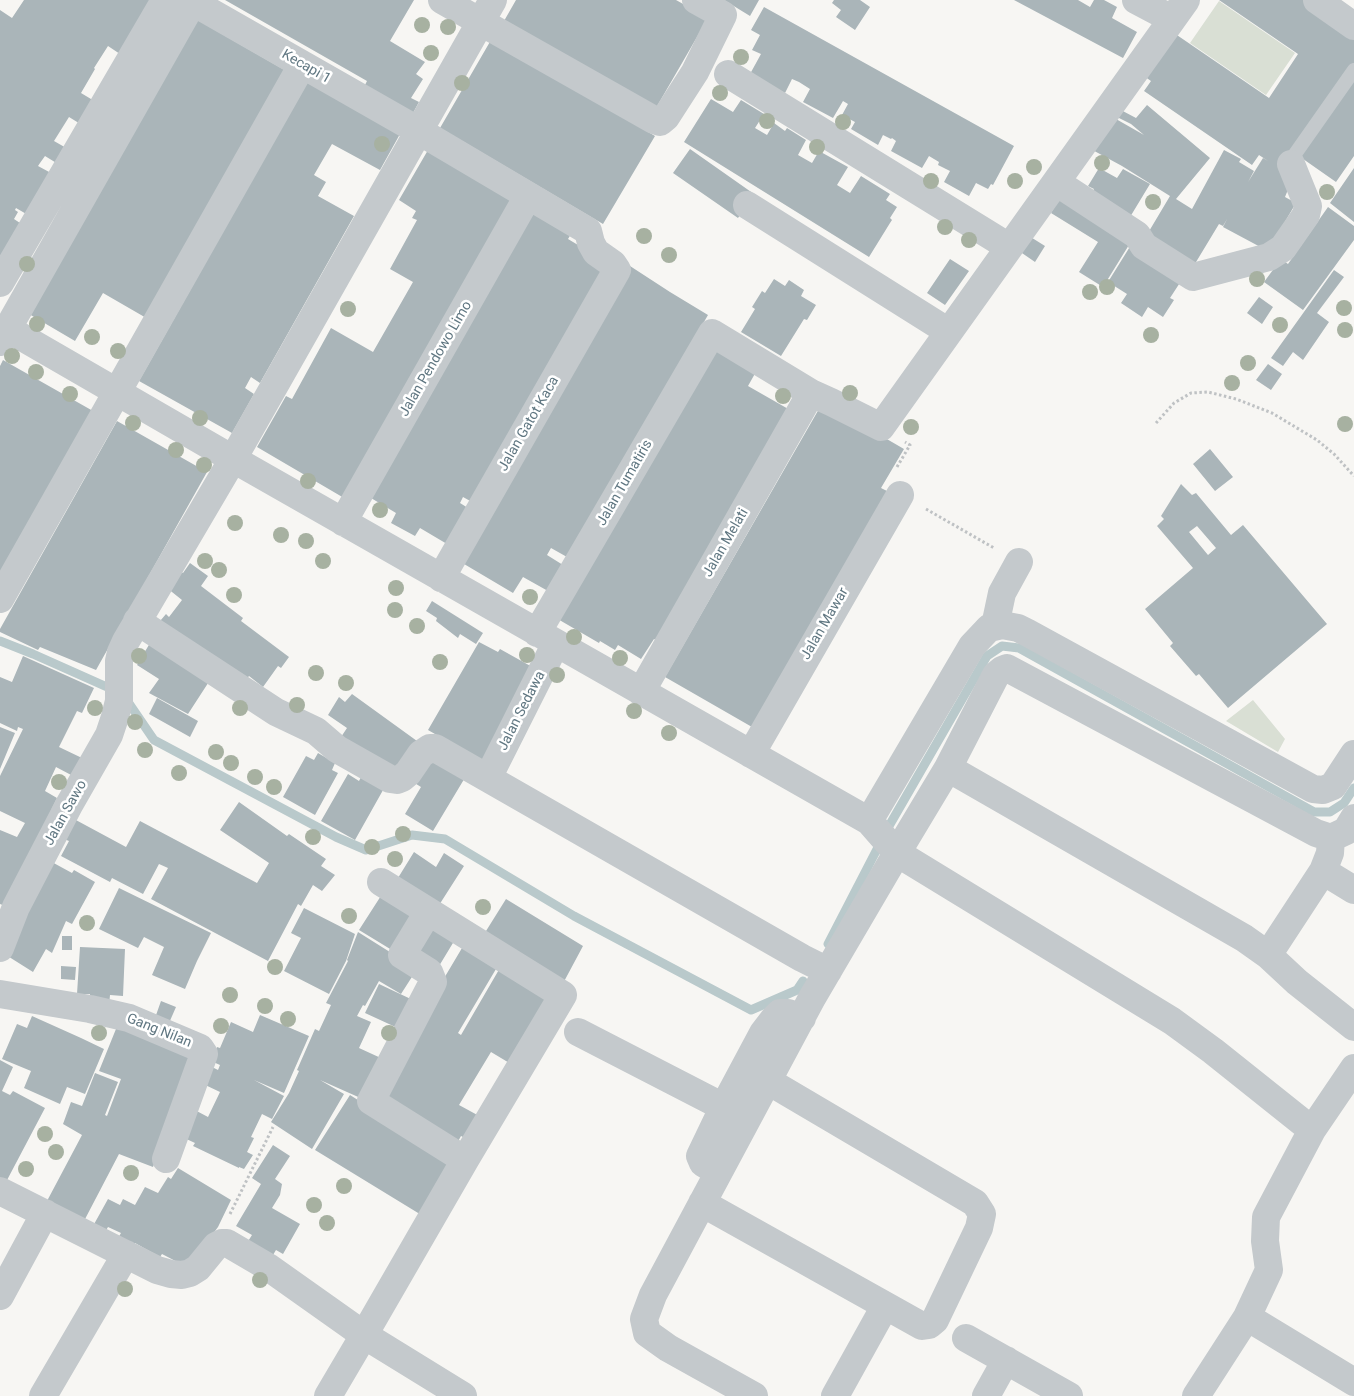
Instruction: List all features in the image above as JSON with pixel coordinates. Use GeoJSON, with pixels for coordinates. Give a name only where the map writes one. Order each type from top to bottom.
{"type":"FeatureCollection","features":[{"type":"Feature","properties":{"kind":"street"},"geometry":{"type":"LineString","coordinates":[[0,283],[165,0]]}},
{"type":"Feature","properties":{"kind":"street"},"geometry":{"type":"LineString","coordinates":[[442,0],[487,11],[654,120],[660,122],[666,118],[695,72],[723,15],[696,0]]}},
{"type":"Feature","properties":{"kind":"street"},"geometry":{"type":"LineString","coordinates":[[812,393],[881,427],[1179,10],[1136,0]]}},
{"type":"Feature","properties":{"kind":"street"},"geometry":{"type":"LineString","coordinates":[[1316,0],[1354,26]]}},
{"type":"Feature","properties":{"kind":"street"},"geometry":{"type":"LineString","coordinates":[[194,1],[4,336],[117,392],[751,754],[1172,1021],[1213,1051],[1312,1130]]}},
{"type":"Feature","properties":{"kind":"street","name":"Kecapi 1"},"geometry":{"type":"LineString","coordinates":[[194,1],[588,231],[596,252],[617,270]]}},
{"type":"Feature","properties":{"kind":"street","name":"Jalan Sawo"},"geometry":{"type":"LineString","coordinates":[[0,948],[20,899],[69,805],[109,735],[116,717],[121,652],[137,621],[233,459],[487,11]]}},
{"type":"Feature","properties":{"kind":"street"},"geometry":{"type":"LineString","coordinates":[[0,600],[302,65]]}},
{"type":"Feature","properties":{"kind":"street"},"geometry":{"type":"LineString","coordinates":[[728,74],[1009,247]]}},
{"type":"Feature","properties":{"kind":"street"},"geometry":{"type":"LineString","coordinates":[[1056,182],[1137,235],[1144,246],[1193,277],[1269,257],[1283,248],[1306,215],[1308,206],[1291,164]]}},
{"type":"Feature","properties":{"kind":"street","name":"Jalan Pendowo Limo"},"geometry":{"type":"LineString","coordinates":[[343,522],[528,196]]}},
{"type":"Feature","properties":{"kind":"street"},"geometry":{"type":"LineString","coordinates":[[747,205],[949,332]]}},
{"type":"Feature","properties":{"kind":"street","name":"Jalan Gatot Kaca"},"geometry":{"type":"LineString","coordinates":[[440,578],[617,270]]}},
{"type":"Feature","properties":{"kind":"street","name":"Jalan Tumatiris"},"geometry":{"type":"LineString","coordinates":[[547,638],[712,333],[812,393]]}},
{"type":"Feature","properties":{"kind":"street","name":"Jalan Melati"},"geometry":{"type":"LineString","coordinates":[[641,692],[812,393]]}},
{"type":"Feature","properties":{"kind":"street","name":"Jalan Mawar"},"geometry":{"type":"LineString","coordinates":[[751,754],[900,495]]}},
{"type":"Feature","properties":{"kind":"street"},"geometry":{"type":"LineString","coordinates":[[995,626],[1002,592],[1019,562]]}},
{"type":"Feature","properties":{"kind":"street"},"geometry":{"type":"LineString","coordinates":[[137,621],[276,712],[316,730],[337,749],[390,779],[397,780],[402,778],[408,773],[420,754],[430,748],[435,748],[802,958],[828,971]]}},
{"type":"Feature","properties":{"kind":"street"},"geometry":{"type":"LineString","coordinates":[[736,1113],[768,1082],[828,971],[883,838],[967,654],[989,628],[1002,625],[1010,626],[1028,633],[1313,789],[1323,790],[1333,786],[1354,754]]}},
{"type":"Feature","properties":{"kind":"street","name":"Jalan Sedawa"},"geometry":{"type":"LineString","coordinates":[[488,778],[547,638]]}},
{"type":"Feature","properties":{"kind":"street"},"geometry":{"type":"LineString","coordinates":[[883,838],[948,768],[996,676],[1007,668],[1316,833],[1331,838],[1346,831],[1354,818]]}},
{"type":"Feature","properties":{"kind":"street"},"geometry":{"type":"LineString","coordinates":[[948,768],[1244,938],[1268,955],[1297,982],[1354,1026]]}},
{"type":"Feature","properties":{"kind":"street"},"geometry":{"type":"LineString","coordinates":[[1268,955],[1323,871],[1330,853],[1331,838]]}},
{"type":"Feature","properties":{"kind":"street"},"geometry":{"type":"LineString","coordinates":[[1323,871],[1354,890]]}},
{"type":"Feature","properties":{"kind":"street"},"geometry":{"type":"LineString","coordinates":[[328,1396],[563,995],[381,882]]}},
{"type":"Feature","properties":{"kind":"street"},"geometry":{"type":"LineString","coordinates":[[428,912],[402,955],[430,972],[433,982],[371,1101],[465,1160]]}},
{"type":"Feature","properties":{"kind":"street","name":"Gang Nilan"},"geometry":{"type":"LineString","coordinates":[[0,994],[90,1009],[129,1018],[200,1048],[204,1054],[166,1159]]}},
{"type":"Feature","properties":{"kind":"street"},"geometry":{"type":"LineString","coordinates":[[754,1396],[691,1362],[646,1333],[644,1319],[653,1295],[718,1172],[763,1033],[780,1013],[788,1013],[802,1018]]}},
{"type":"Feature","properties":{"kind":"street"},"geometry":{"type":"LineString","coordinates":[[578,1032],[736,1113]]}},
{"type":"Feature","properties":{"kind":"street"},"geometry":{"type":"LineString","coordinates":[[1196,1396],[1247,1317],[1269,1270],[1265,1241],[1266,1217],[1312,1130],[1354,1068]]}},
{"type":"Feature","properties":{"kind":"street"},"geometry":{"type":"LineString","coordinates":[[702,1203],[922,1326],[929,1325],[935,1320],[979,1228],[982,1214],[975,1202],[768,1082]]}},
{"type":"Feature","properties":{"kind":"street"},"geometry":{"type":"LineString","coordinates":[[0,1191],[157,1270],[171,1274],[182,1275],[190,1273],[198,1268],[216,1246],[222,1242],[228,1243],[268,1267],[364,1335],[463,1396]]}},
{"type":"Feature","properties":{"kind":"street"},"geometry":{"type":"LineString","coordinates":[[0,1296],[45,1213]]}},
{"type":"Feature","properties":{"kind":"street"},"geometry":{"type":"LineString","coordinates":[[43,1396],[126,1254]]}},
{"type":"Feature","properties":{"kind":"street"},"geometry":{"type":"LineString","coordinates":[[834,1396],[885,1306]]}},
{"type":"Feature","properties":{"kind":"street"},"geometry":{"type":"LineString","coordinates":[[1247,1317],[1354,1382]]}},
{"type":"Feature","properties":{"kind":"street"},"geometry":{"type":"LineString","coordinates":[[966,1338],[1069,1396]]}},
{"type":"Feature","properties":{"kind":"street"},"geometry":{"type":"LineString","coordinates":[[986,1396],[1006,1360]]}},
{"type":"Feature","properties":{"kind":"lane"},"geometry":{"type":"LineString","coordinates":[[1291,164],[1295,154],[1354,70]]}},
{"type":"Feature","properties":{"kind":"path"},"geometry":{"type":"LineString","coordinates":[[1156,423],[1174,403],[1191,393],[1208,392],[1236,399],[1272,413],[1317,440],[1334,454],[1354,476]]}},
{"type":"Feature","properties":{"kind":"path"},"geometry":{"type":"LineString","coordinates":[[881,427],[910,445],[886,486],[1019,562]]}},
{"type":"Feature","properties":{"kind":"path"},"geometry":{"type":"LineString","coordinates":[[222,1242],[223,1227],[273,1127]]}},
{"type":"Feature","properties":{"kind":"shaded area"},"geometry":{"type":"Polygon","coordinates":[[[1219,1],[1295,53],[1266,95],[1190,43],[1219,1]]]}},
{"type":"Feature","properties":{"kind":"shaded area"},"geometry":{"type":"Polygon","coordinates":[[[1253,700],[1285,739],[1278,752],[1226,721],[1253,700]]]}},
{"type":"Feature","properties":{"kind":"building"},"geometry":{"type":"Polygon","coordinates":[[[24,0],[157,0],[120,54],[108,46],[94,68],[81,93],[96,102],[82,125],[69,117],[54,141],[68,149],[58,164],[45,156],[38,166],[51,173],[28,215],[16,208],[15,210],[18,212],[14,219],[23,225],[0,257],[0,10],[12,18],[24,0]]]}},
{"type":"Feature","properties":{"kind":"building"},"geometry":{"type":"Polygon","coordinates":[[[225,0],[414,0],[390,41],[425,62],[416,74],[423,79],[411,98],[419,102],[413,113],[365,85],[367,81],[225,0]]]}},
{"type":"Feature","properties":{"kind":"building"},"geometry":{"type":"Polygon","coordinates":[[[516,0],[676,0],[708,18],[656,108],[504,21],[516,0]]]}},
{"type":"Feature","properties":{"kind":"building"},"geometry":{"type":"Polygon","coordinates":[[[724,0],[759,0],[750,16],[724,0]]]}},
{"type":"Feature","properties":{"kind":"building"},"geometry":{"type":"Polygon","coordinates":[[[834,0],[860,0],[870,7],[855,30],[836,17],[841,10],[832,3],[834,0]]]}},
{"type":"Feature","properties":{"kind":"building"},"geometry":{"type":"Polygon","coordinates":[[[1014,0],[1078,0],[1090,7],[1094,0],[1104,0],[1117,7],[1112,18],[1137,32],[1123,58],[1014,0]]]}},
{"type":"Feature","properties":{"kind":"building"},"geometry":{"type":"Polygon","coordinates":[[[1219,0],[1313,0],[1354,29],[1354,67],[1284,169],[1289,187],[1285,197],[1296,203],[1273,242],[1266,250],[1223,227],[1227,219],[1223,226],[1219,224],[1193,267],[1145,238],[1170,196],[1087,147],[1109,115],[1144,135],[1131,124],[1115,116],[1119,109],[1136,118],[1147,105],[1210,158],[1176,199],[1192,209],[1224,150],[1241,159],[1239,162],[1254,171],[1248,182],[1263,158],[1268,161],[1259,155],[1252,165],[1144,91],[1151,81],[1141,74],[1171,31],[1269,98],[1298,54],[1219,0]]]}},
{"type":"Feature","properties":{"kind":"building"},"geometry":{"type":"Polygon","coordinates":[[[764,7],[1014,146],[993,185],[991,184],[988,189],[976,183],[969,196],[944,182],[950,171],[938,165],[939,162],[929,156],[922,168],[891,151],[896,141],[892,138],[883,135],[878,145],[851,129],[855,122],[842,115],[848,104],[843,101],[833,118],[803,102],[810,89],[799,82],[792,79],[785,93],[750,74],[761,54],[752,50],[760,35],[751,30],[764,7]]]}},
{"type":"Feature","properties":{"kind":"building"},"geometry":{"type":"Polygon","coordinates":[[[196,19],[288,72],[148,319],[103,293],[75,341],[29,314],[196,19]]]}},
{"type":"Feature","properties":{"kind":"building"},"geometry":{"type":"Polygon","coordinates":[[[491,40],[655,136],[603,224],[440,128],[491,40]]]}},
{"type":"Feature","properties":{"kind":"building"},"geometry":{"type":"Polygon","coordinates":[[[1354,72],[1354,156],[1336,182],[1296,154],[1354,72]]]}},
{"type":"Feature","properties":{"kind":"building"},"geometry":{"type":"Polygon","coordinates":[[[307,82],[400,134],[380,170],[332,144],[314,175],[326,182],[318,196],[354,216],[260,383],[251,377],[245,388],[254,394],[232,433],[139,381],[307,82]]]}},
{"type":"Feature","properties":{"kind":"building"},"geometry":{"type":"Polygon","coordinates":[[[711,99],[733,112],[741,100],[764,114],[755,128],[767,135],[774,123],[785,131],[787,128],[806,140],[798,155],[812,163],[819,151],[848,167],[837,185],[850,193],[861,176],[890,194],[886,200],[897,207],[890,218],[892,220],[869,257],[684,142],[711,99]]]}},
{"type":"Feature","properties":{"kind":"building"},"geometry":{"type":"Polygon","coordinates":[[[690,149],[754,194],[738,218],[673,173],[690,149]]]}},
{"type":"Feature","properties":{"kind":"building"},"geometry":{"type":"Polygon","coordinates":[[[428,150],[515,200],[344,498],[257,447],[286,396],[292,399],[331,328],[373,352],[413,282],[390,269],[417,220],[412,218],[416,211],[399,200],[428,150]]]}},
{"type":"Feature","properties":{"kind":"building"},"geometry":{"type":"Polygon","coordinates":[[[1099,168],[1117,178],[1123,169],[1150,184],[1127,222],[1088,199],[1094,189],[1088,186],[1099,168]]]}},
{"type":"Feature","properties":{"kind":"building"},"geometry":{"type":"Polygon","coordinates":[[[1354,168],[1354,222],[1330,203],[1354,168]]]}},
{"type":"Feature","properties":{"kind":"building"},"geometry":{"type":"Polygon","coordinates":[[[1061,196],[1132,240],[1103,287],[1079,272],[1098,242],[1051,213],[1061,196]]]}},
{"type":"Feature","properties":{"kind":"building"},"geometry":{"type":"Polygon","coordinates":[[[1328,207],[1354,226],[1354,240],[1303,310],[1264,282],[1281,259],[1288,264],[1328,207]]]}},
{"type":"Feature","properties":{"kind":"building"},"geometry":{"type":"Polygon","coordinates":[[[530,211],[571,234],[568,239],[583,248],[606,268],[472,502],[463,497],[460,503],[468,508],[447,544],[420,528],[415,536],[391,523],[396,513],[371,498],[530,211]]]}},
{"type":"Feature","properties":{"kind":"building"},"geometry":{"type":"Polygon","coordinates":[[[1029,236],[1045,246],[1035,262],[1019,251],[1029,236]]]}},
{"type":"Feature","properties":{"kind":"building"},"geometry":{"type":"Polygon","coordinates":[[[1131,245],[1183,278],[1170,298],[1174,300],[1163,317],[1148,307],[1142,317],[1121,303],[1127,294],[1108,282],[1131,245]]]}},
{"type":"Feature","properties":{"kind":"building"},"geometry":{"type":"Polygon","coordinates":[[[950,259],[969,271],[945,305],[927,293],[950,259]]]}},
{"type":"Feature","properties":{"kind":"building"},"geometry":{"type":"Polygon","coordinates":[[[630,266],[708,315],[567,557],[551,548],[547,555],[563,565],[548,591],[523,577],[513,593],[459,561],[630,266]]]}},
{"type":"Feature","properties":{"kind":"building"},"geometry":{"type":"Polygon","coordinates":[[[1334,270],[1344,277],[1317,313],[1329,322],[1303,360],[1293,352],[1283,366],[1271,358],[1334,270]]]}},
{"type":"Feature","properties":{"kind":"building"},"geometry":{"type":"Polygon","coordinates":[[[774,279],[785,286],[789,280],[804,290],[801,296],[816,305],[807,320],[804,319],[781,356],[741,332],[755,309],[752,307],[762,291],[765,293],[774,279]]]}},
{"type":"Feature","properties":{"kind":"building"},"geometry":{"type":"Polygon","coordinates":[[[1259,297],[1273,307],[1262,324],[1247,313],[1259,297]]]}},
{"type":"Feature","properties":{"kind":"building"},"geometry":{"type":"Polygon","coordinates":[[[714,345],[757,370],[748,386],[790,410],[656,640],[654,639],[641,659],[618,645],[615,650],[600,641],[599,643],[556,618],[714,345]]]}},
{"type":"Feature","properties":{"kind":"building"},"geometry":{"type":"Polygon","coordinates":[[[3,360],[93,411],[0,574],[0,366],[3,360]]]}},
{"type":"Feature","properties":{"kind":"building"},"geometry":{"type":"Polygon","coordinates":[[[1268,364],[1282,374],[1271,390],[1256,380],[1268,364]]]}},
{"type":"Feature","properties":{"kind":"building"},"geometry":{"type":"Polygon","coordinates":[[[823,402],[904,449],[881,488],[887,491],[752,727],[665,677],[823,402]]]}},
{"type":"Feature","properties":{"kind":"building"},"geometry":{"type":"Polygon","coordinates":[[[117,421],[207,472],[96,670],[40,647],[38,650],[0,632],[0,629],[117,421]]]}},
{"type":"Feature","properties":{"kind":"building"},"geometry":{"type":"Polygon","coordinates":[[[1210,449],[1233,477],[1215,491],[1193,464],[1210,449]]]}},
{"type":"Feature","properties":{"kind":"building"},"geometry":{"type":"Polygon","coordinates":[[[1181,484],[1192,495],[1196,493],[1231,535],[1243,525],[1327,624],[1228,708],[1199,674],[1196,676],[1170,646],[1173,643],[1145,609],[1193,568],[1157,526],[1164,519],[1161,516],[1181,484]],[[1197,526],[1189,532],[1208,555],[1216,548],[1197,526]]]}},
{"type":"Feature","properties":{"kind":"building"},"geometry":{"type":"Polygon","coordinates":[[[190,563],[208,576],[201,586],[243,618],[241,621],[289,657],[281,668],[278,666],[263,687],[249,676],[245,681],[155,627],[166,614],[169,617],[182,600],[167,588],[181,572],[183,573],[190,563]]]}},
{"type":"Feature","properties":{"kind":"building"},"geometry":{"type":"Polygon","coordinates":[[[432,601],[483,633],[476,644],[460,634],[458,638],[436,621],[437,618],[426,611],[432,601]]]}},
{"type":"Feature","properties":{"kind":"building"},"geometry":{"type":"Polygon","coordinates":[[[153,638],[212,677],[188,714],[149,693],[159,679],[137,665],[153,638]]]}},
{"type":"Feature","properties":{"kind":"building"},"geometry":{"type":"Polygon","coordinates":[[[479,642],[498,652],[500,649],[534,668],[482,761],[428,730],[479,642]]]}},
{"type":"Feature","properties":{"kind":"building"},"geometry":{"type":"Polygon","coordinates":[[[23,656],[94,688],[82,713],[77,711],[59,747],[82,758],[73,776],[56,767],[45,791],[57,798],[5,906],[0,904],[0,830],[17,837],[25,823],[0,811],[0,776],[23,729],[18,727],[17,731],[0,723],[0,677],[12,682],[23,656]]]}},
{"type":"Feature","properties":{"kind":"building"},"geometry":{"type":"Polygon","coordinates":[[[352,694],[417,741],[394,773],[339,740],[347,728],[328,715],[339,697],[345,702],[352,694]]]}},
{"type":"Feature","properties":{"kind":"building"},"geometry":{"type":"Polygon","coordinates":[[[157,698],[198,721],[190,737],[149,714],[157,698]]]}},
{"type":"Feature","properties":{"kind":"building"},"geometry":{"type":"Polygon","coordinates":[[[0,727],[15,733],[0,769],[0,727]]]}},
{"type":"Feature","properties":{"kind":"building"},"geometry":{"type":"Polygon","coordinates":[[[318,753],[335,763],[332,770],[338,773],[315,815],[283,797],[306,756],[314,760],[318,753]]]}},
{"type":"Feature","properties":{"kind":"building"},"geometry":{"type":"Polygon","coordinates":[[[430,753],[466,776],[433,831],[405,814],[421,787],[413,782],[430,753]]]}},
{"type":"Feature","properties":{"kind":"building"},"geometry":{"type":"Polygon","coordinates":[[[364,771],[387,783],[355,840],[321,821],[348,774],[359,781],[364,771]]]}},
{"type":"Feature","properties":{"kind":"building"},"geometry":{"type":"Polygon","coordinates":[[[239,802],[287,836],[289,834],[326,859],[321,866],[335,875],[322,891],[313,885],[301,906],[298,904],[268,961],[151,899],[168,868],[159,864],[143,894],[112,878],[110,882],[61,856],[69,841],[64,839],[74,819],[126,847],[140,821],[257,883],[269,863],[220,830],[239,802]]]}},
{"type":"Feature","properties":{"kind":"building"},"geometry":{"type":"Polygon","coordinates":[[[414,852],[436,867],[444,853],[464,866],[434,913],[393,886],[414,852]]]}},
{"type":"Feature","properties":{"kind":"building"},"geometry":{"type":"Polygon","coordinates":[[[50,861],[72,873],[74,870],[95,882],[72,924],[66,921],[52,953],[46,949],[33,972],[6,955],[50,861]]]}},
{"type":"Feature","properties":{"kind":"building"},"geometry":{"type":"Polygon","coordinates":[[[119,888],[211,933],[185,989],[152,975],[164,947],[144,937],[138,948],[99,929],[119,888]]]}},
{"type":"Feature","properties":{"kind":"building"},"geometry":{"type":"Polygon","coordinates":[[[386,888],[426,913],[400,955],[359,930],[386,888]]]}},
{"type":"Feature","properties":{"kind":"building"},"geometry":{"type":"Polygon","coordinates":[[[506,899],[583,946],[560,989],[481,939],[506,899]]]}},
{"type":"Feature","properties":{"kind":"building"},"geometry":{"type":"Polygon","coordinates":[[[304,908],[355,934],[346,961],[329,994],[284,971],[301,938],[291,933],[304,908]]]}},
{"type":"Feature","properties":{"kind":"building"},"geometry":{"type":"Polygon","coordinates":[[[428,915],[459,933],[436,971],[405,953],[428,915]]]}},
{"type":"Feature","properties":{"kind":"building"},"geometry":{"type":"Polygon","coordinates":[[[358,932],[417,969],[401,994],[379,981],[365,1006],[363,1005],[357,1016],[371,1022],[359,1048],[383,1059],[365,1100],[320,1080],[344,1094],[312,1149],[271,1122],[289,1093],[315,1029],[319,1031],[331,1005],[326,1003],[348,961],[358,932]]]}},
{"type":"Feature","properties":{"kind":"building"},"geometry":{"type":"Polygon","coordinates":[[[62,936],[72,936],[72,950],[62,950],[62,936]]]}},
{"type":"Feature","properties":{"kind":"building"},"geometry":{"type":"Polygon","coordinates":[[[80,947],[125,949],[123,996],[110,995],[109,1005],[90,1003],[90,994],[77,994],[80,947]]]}},
{"type":"Feature","properties":{"kind":"building"},"geometry":{"type":"Polygon","coordinates":[[[462,948],[496,969],[458,1033],[461,1035],[504,961],[554,991],[511,1064],[491,1052],[459,1105],[481,1117],[467,1139],[461,1136],[455,1147],[379,1092],[462,948]]]}},
{"type":"Feature","properties":{"kind":"building"},"geometry":{"type":"Polygon","coordinates":[[[61,966],[76,967],[75,980],[61,979],[61,966]]]}},
{"type":"Feature","properties":{"kind":"building"},"geometry":{"type":"Polygon","coordinates":[[[379,984],[415,1001],[402,1030],[365,1013],[379,984]]]}},
{"type":"Feature","properties":{"kind":"building"},"geometry":{"type":"Polygon","coordinates":[[[161,1001],[176,1007],[169,1023],[155,1018],[161,1001]]]}},
{"type":"Feature","properties":{"kind":"building"},"geometry":{"type":"Polygon","coordinates":[[[260,1015],[309,1036],[284,1093],[254,1080],[284,1096],[272,1119],[262,1114],[251,1137],[254,1138],[247,1152],[253,1155],[244,1169],[193,1146],[195,1143],[180,1136],[191,1108],[208,1117],[220,1092],[201,1083],[210,1066],[218,1070],[220,1065],[211,1061],[217,1047],[220,1048],[231,1022],[253,1032],[260,1015]]]}},
{"type":"Feature","properties":{"kind":"building"},"geometry":{"type":"Polygon","coordinates":[[[32,1016],[104,1049],[85,1094],[67,1087],[60,1104],[24,1088],[31,1071],[2,1059],[17,1024],[27,1028],[32,1016]]]}},
{"type":"Feature","properties":{"kind":"building"},"geometry":{"type":"Polygon","coordinates":[[[118,1024],[196,1054],[153,1167],[119,1154],[84,1221],[47,1201],[82,1135],[63,1124],[71,1102],[82,1106],[95,1073],[118,1082],[105,1115],[107,1116],[121,1079],[99,1071],[118,1024]]]}},
{"type":"Feature","properties":{"kind":"building"},"geometry":{"type":"Polygon","coordinates":[[[0,1060],[13,1067],[2,1091],[10,1095],[13,1091],[45,1108],[6,1182],[0,1180],[0,1060]]]}},
{"type":"Feature","properties":{"kind":"building"},"geometry":{"type":"Polygon","coordinates":[[[350,1095],[454,1161],[423,1216],[315,1150],[350,1095]]]}},
{"type":"Feature","properties":{"kind":"building"},"geometry":{"type":"Polygon","coordinates":[[[273,1145],[290,1156],[275,1179],[282,1184],[280,1195],[272,1208],[300,1224],[283,1254],[276,1250],[270,1260],[245,1246],[252,1235],[236,1226],[261,1184],[252,1178],[273,1145]]]}},
{"type":"Feature","properties":{"kind":"building"},"geometry":{"type":"Polygon","coordinates":[[[178,1168],[231,1200],[218,1227],[193,1261],[185,1266],[162,1254],[160,1257],[135,1243],[132,1247],[117,1240],[121,1233],[108,1227],[105,1232],[93,1226],[108,1199],[120,1205],[123,1199],[135,1205],[145,1187],[158,1193],[168,1177],[171,1179],[178,1168]]]}},
{"type":"Feature","properties":{"kind":"waterway"},"geometry":{"type":"LineString","coordinates":[[0,641],[116,691]]}},
{"type":"Feature","properties":{"kind":"waterway"},"geometry":{"type":"LineString","coordinates":[[828,944],[889,826],[987,656],[1002,646],[1019,648],[1314,812],[1330,812],[1344,803],[1354,788]]}},
{"type":"Feature","properties":{"kind":"waterway"},"geometry":{"type":"LineString","coordinates":[[126,699],[154,740],[336,837],[366,850],[412,835],[445,839],[574,916],[751,1010],[797,990],[803,981]]}}]}
